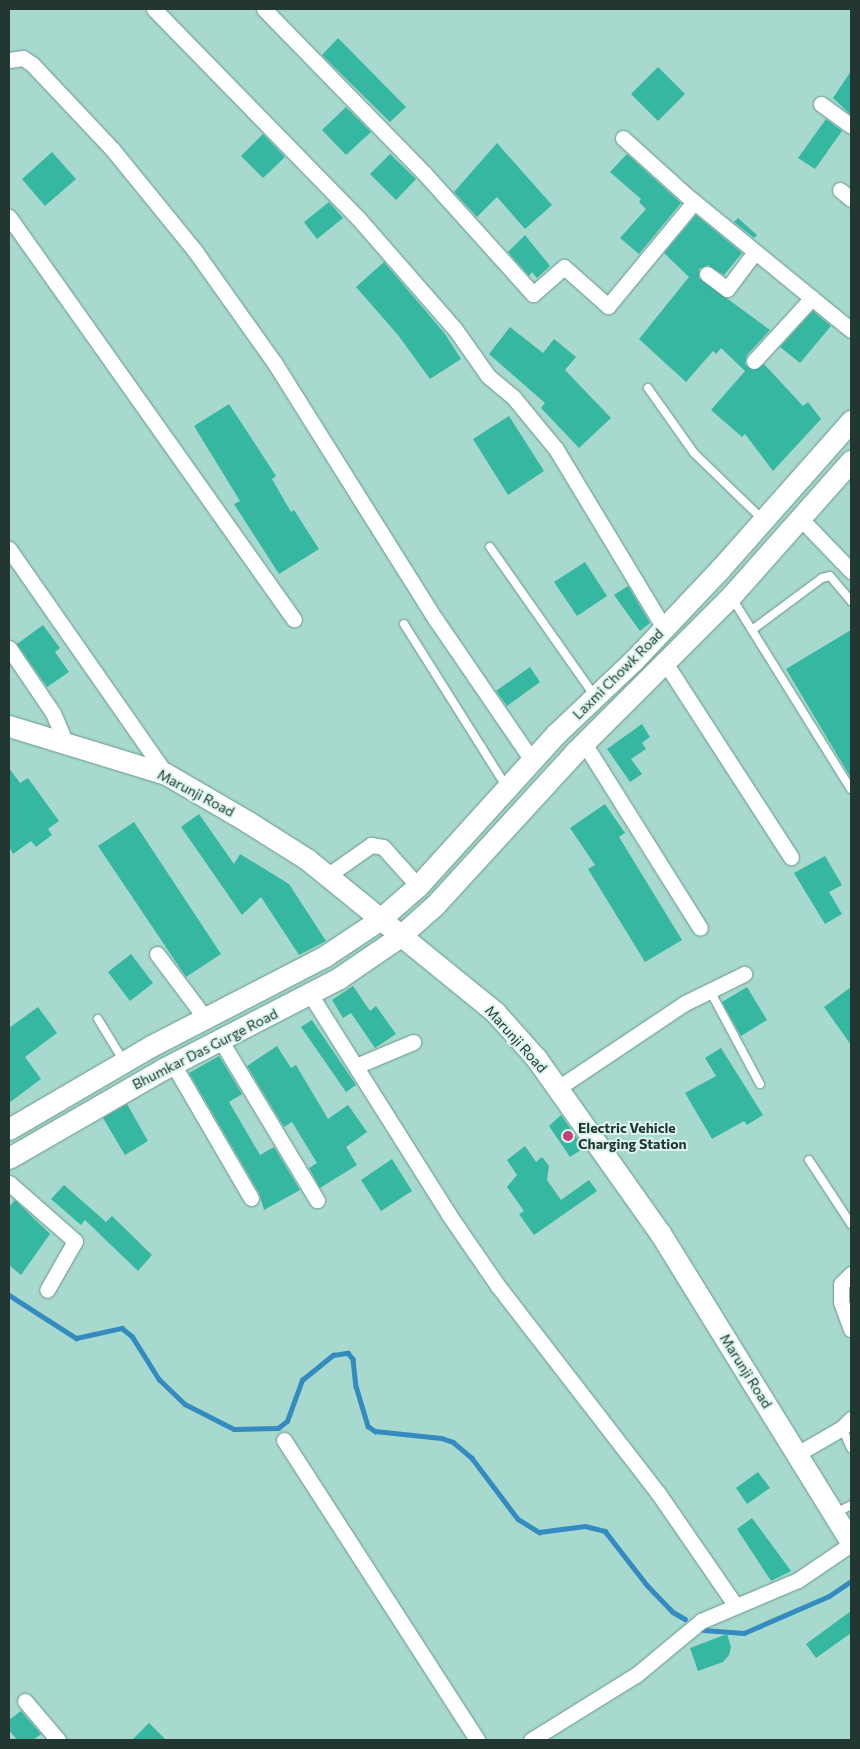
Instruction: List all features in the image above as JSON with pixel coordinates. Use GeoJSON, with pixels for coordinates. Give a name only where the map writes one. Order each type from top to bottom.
{"type":"FeatureCollection","features":[{"type":"Feature","properties":{"kind":"main road","name":"Laxmi Chowk Road"},"geometry":{"type":"LineString","coordinates":[[379,920],[418,886],[532,760],[668,624],[764,520],[851,421]]}},
{"type":"Feature","properties":{"kind":"main road","name":"Laxmi Chowk Road"},"geometry":{"type":"LineString","coordinates":[[399,937],[435,905],[584,743],[666,664],[731,596],[851,461]]}},
{"type":"Feature","properties":{"kind":"main road"},"geometry":{"type":"LineString","coordinates":[[668,624],[688,641]]}},
{"type":"Feature","properties":{"kind":"main road","name":"Marunji Road"},"geometry":{"type":"LineString","coordinates":[[9,726],[166,774],[248,822],[308,860],[399,937],[495,1012],[536,1058],[660,1233],[796,1454],[843,1510],[851,1543]]}},
{"type":"Feature","properties":{"kind":"main road","name":"Bhumkar Das Gurge Road"},"geometry":{"type":"LineString","coordinates":[[9,1129],[159,1042],[325,956],[379,920]]}},
{"type":"Feature","properties":{"kind":"main road","name":"Bhumkar Das Gurge Road"},"geometry":{"type":"LineString","coordinates":[[9,1158],[172,1064],[221,1041],[310,994],[399,937]]}},
{"type":"Feature","properties":{"kind":"main road"},"geometry":{"type":"LineString","coordinates":[[159,1042],[172,1064]]}},
{"type":"Feature","properties":{"kind":"street"},"geometry":{"type":"LineString","coordinates":[[154,9],[358,218],[455,329],[485,372],[514,398],[551,443],[668,624]]}},
{"type":"Feature","properties":{"kind":"street"},"geometry":{"type":"LineString","coordinates":[[264,9],[424,173],[533,294],[564,268],[608,306],[694,202]]}},
{"type":"Feature","properties":{"kind":"street"},"geometry":{"type":"LineString","coordinates":[[9,60],[24,58],[32,64],[113,150],[195,251],[274,362],[346,472],[436,620],[532,760]]}},
{"type":"Feature","properties":{"kind":"street"},"geometry":{"type":"LineString","coordinates":[[821,104],[851,126]]}},
{"type":"Feature","properties":{"kind":"street"},"geometry":{"type":"LineString","coordinates":[[623,138],[694,202],[851,330]]}},
{"type":"Feature","properties":{"kind":"street"},"geometry":{"type":"LineString","coordinates":[[9,217],[294,619]]}},
{"type":"Feature","properties":{"kind":"street"},"geometry":{"type":"LineString","coordinates":[[707,274],[725,290],[755,252]]}},
{"type":"Feature","properties":{"kind":"street"},"geometry":{"type":"LineString","coordinates":[[754,361],[812,298]]}},
{"type":"Feature","properties":{"kind":"street"},"geometry":{"type":"LineString","coordinates":[[800,518],[851,571]]}},
{"type":"Feature","properties":{"kind":"street"},"geometry":{"type":"LineString","coordinates":[[9,549],[166,774]]}},
{"type":"Feature","properties":{"kind":"street"},"geometry":{"type":"LineString","coordinates":[[9,648],[53,713],[66,743]]}},
{"type":"Feature","properties":{"kind":"street"},"geometry":{"type":"LineString","coordinates":[[666,664],[791,857]]}},
{"type":"Feature","properties":{"kind":"street"},"geometry":{"type":"LineString","coordinates":[[584,743],[700,928]]}},
{"type":"Feature","properties":{"kind":"street"},"geometry":{"type":"LineString","coordinates":[[327,876],[371,845],[383,847],[418,886]]}},
{"type":"Feature","properties":{"kind":"street"},"geometry":{"type":"LineString","coordinates":[[157,954],[206,1019]]}},
{"type":"Feature","properties":{"kind":"street"},"geometry":{"type":"LineString","coordinates":[[558,1088],[709,989],[744,974]]}},
{"type":"Feature","properties":{"kind":"street"},"geometry":{"type":"LineString","coordinates":[[310,994],[450,1215],[498,1286],[658,1493],[736,1606]]}},
{"type":"Feature","properties":{"kind":"street"},"geometry":{"type":"LineString","coordinates":[[221,1041],[317,1200]]}},
{"type":"Feature","properties":{"kind":"street"},"geometry":{"type":"LineString","coordinates":[[356,1066],[413,1042]]}},
{"type":"Feature","properties":{"kind":"street"},"geometry":{"type":"LineString","coordinates":[[172,1064],[251,1198]]}},
{"type":"Feature","properties":{"kind":"street"},"geometry":{"type":"LineString","coordinates":[[9,1183],[75,1242],[47,1290]]}},
{"type":"Feature","properties":{"kind":"street"},"geometry":{"type":"LineString","coordinates":[[851,1274],[841,1284],[840,1302],[851,1329]]}},
{"type":"Feature","properties":{"kind":"street"},"geometry":{"type":"LineString","coordinates":[[796,1454],[847,1424]]}},
{"type":"Feature","properties":{"kind":"street"},"geometry":{"type":"LineString","coordinates":[[284,1440],[477,1740]]}},
{"type":"Feature","properties":{"kind":"street"},"geometry":{"type":"LineString","coordinates":[[531,1740],[636,1675],[701,1621],[798,1580],[851,1543]]}},
{"type":"Feature","properties":{"kind":"street"},"geometry":{"type":"LineString","coordinates":[[25,1701],[58,1740]]}},
{"type":"Feature","properties":{"kind":"lane"},"geometry":{"type":"LineString","coordinates":[[648,388],[694,453],[764,520]]}},
{"type":"Feature","properties":{"kind":"lane"},"geometry":{"type":"LineString","coordinates":[[490,547],[595,697]]}},
{"type":"Feature","properties":{"kind":"lane"},"geometry":{"type":"LineString","coordinates":[[752,630],[822,578],[830,576],[851,601]]}},
{"type":"Feature","properties":{"kind":"lane"},"geometry":{"type":"LineString","coordinates":[[731,596],[851,789]]}},
{"type":"Feature","properties":{"kind":"lane"},"geometry":{"type":"LineString","coordinates":[[404,624],[508,787]]}},
{"type":"Feature","properties":{"kind":"lane"},"geometry":{"type":"LineString","coordinates":[[709,989],[760,1084]]}},
{"type":"Feature","properties":{"kind":"lane"},"geometry":{"type":"LineString","coordinates":[[98,1019],[124,1062]]}},
{"type":"Feature","properties":{"kind":"lane"},"geometry":{"type":"LineString","coordinates":[[809,1160],[851,1224]]}},
{"type":"Feature","properties":{"kind":"lane"},"geometry":{"type":"LineString","coordinates":[[847,1424],[851,1448]]}},
{"type":"Feature","properties":{"kind":"building"},"geometry":{"type":"Polygon","coordinates":[[[338,38],[406,107],[390,122],[322,55],[338,38]]]}},
{"type":"Feature","properties":{"kind":"building"},"geometry":{"type":"Polygon","coordinates":[[[658,67],[685,94],[658,121],[631,94],[658,67]]]}},
{"type":"Feature","properties":{"kind":"building"},"geometry":{"type":"Polygon","coordinates":[[[851,71],[851,115],[833,98],[851,71]]]}},
{"type":"Feature","properties":{"kind":"building"},"geometry":{"type":"Polygon","coordinates":[[[346,107],[371,132],[346,155],[322,130],[346,107]]]}},
{"type":"Feature","properties":{"kind":"building"},"geometry":{"type":"Polygon","coordinates":[[[826,119],[842,131],[815,169],[798,158],[826,119]]]}},
{"type":"Feature","properties":{"kind":"building"},"geometry":{"type":"Polygon","coordinates":[[[263,134],[285,157],[263,178],[241,156],[263,134]]]}},
{"type":"Feature","properties":{"kind":"building"},"geometry":{"type":"Polygon","coordinates":[[[497,143],[552,205],[525,229],[497,197],[477,217],[454,192],[497,143]]]}},
{"type":"Feature","properties":{"kind":"building"},"geometry":{"type":"Polygon","coordinates":[[[52,152],[76,179],[45,206],[22,179],[52,152]]]}},
{"type":"Feature","properties":{"kind":"building"},"geometry":{"type":"Polygon","coordinates":[[[390,154],[416,179],[396,200],[370,174],[390,154]]]}},
{"type":"Feature","properties":{"kind":"building"},"geometry":{"type":"Polygon","coordinates":[[[627,154],[681,203],[639,254],[620,238],[646,209],[639,202],[641,199],[610,172],[627,154]]]}},
{"type":"Feature","properties":{"kind":"building"},"geometry":{"type":"Polygon","coordinates":[[[329,202],[343,218],[317,239],[304,222],[329,202]]]}},
{"type":"Feature","properties":{"kind":"building"},"geometry":{"type":"Polygon","coordinates":[[[696,215],[742,253],[724,275],[708,265],[699,269],[699,278],[770,330],[747,355],[745,364],[752,370],[764,364],[803,406],[808,402],[821,419],[773,471],[745,434],[742,437],[711,410],[745,371],[721,348],[716,354],[713,351],[686,382],[639,339],[689,277],[664,253],[696,215]]]}},
{"type":"Feature","properties":{"kind":"building"},"geometry":{"type":"Polygon","coordinates":[[[738,218],[757,235],[754,238],[734,222],[738,218]]]}},
{"type":"Feature","properties":{"kind":"building"},"geometry":{"type":"Polygon","coordinates":[[[525,235],[550,266],[537,278],[532,272],[529,276],[508,252],[525,235]]]}},
{"type":"Feature","properties":{"kind":"building"},"geometry":{"type":"Polygon","coordinates":[[[384,262],[445,334],[461,359],[430,379],[398,335],[356,287],[384,262]]]}},
{"type":"Feature","properties":{"kind":"building"},"geometry":{"type":"Polygon","coordinates":[[[813,311],[831,326],[800,363],[780,347],[813,311]]]}},
{"type":"Feature","properties":{"kind":"building"},"geometry":{"type":"Polygon","coordinates":[[[510,327],[543,353],[554,339],[576,357],[565,370],[611,418],[579,448],[541,408],[545,403],[489,354],[510,327]]]}},
{"type":"Feature","properties":{"kind":"building"},"geometry":{"type":"Polygon","coordinates":[[[229,404],[276,476],[272,479],[291,512],[294,510],[319,549],[279,574],[234,504],[240,501],[194,426],[229,404]]]}},
{"type":"Feature","properties":{"kind":"building"},"geometry":{"type":"Polygon","coordinates":[[[509,416],[544,471],[508,495],[473,439],[509,416]]]}},
{"type":"Feature","properties":{"kind":"building"},"geometry":{"type":"Polygon","coordinates":[[[585,562],[607,596],[577,616],[554,582],[585,562]]]}},
{"type":"Feature","properties":{"kind":"building"},"geometry":{"type":"Polygon","coordinates":[[[628,586],[650,623],[640,631],[614,595],[628,586]]]}},
{"type":"Feature","properties":{"kind":"building"},"geometry":{"type":"Polygon","coordinates":[[[43,625],[60,648],[55,652],[69,672],[47,687],[17,644],[43,625]]]}},
{"type":"Feature","properties":{"kind":"building"},"geometry":{"type":"Polygon","coordinates":[[[851,630],[851,778],[786,669],[851,630]]]}},
{"type":"Feature","properties":{"kind":"building"},"geometry":{"type":"Polygon","coordinates":[[[530,667],[540,682],[507,706],[496,691],[530,667]]]}},
{"type":"Feature","properties":{"kind":"building"},"geometry":{"type":"Polygon","coordinates":[[[642,724],[650,737],[642,743],[646,749],[631,759],[642,774],[630,782],[607,749],[642,724]]]}},
{"type":"Feature","properties":{"kind":"building"},"geometry":{"type":"Polygon","coordinates":[[[9,768],[20,783],[28,778],[59,821],[48,829],[52,835],[36,847],[31,841],[13,854],[9,847],[9,768]]]}},
{"type":"Feature","properties":{"kind":"building"},"geometry":{"type":"Polygon","coordinates":[[[605,804],[625,833],[619,837],[682,940],[645,962],[588,869],[595,865],[570,828],[605,804]]]}},
{"type":"Feature","properties":{"kind":"building"},"geometry":{"type":"Polygon","coordinates":[[[199,814],[234,864],[240,854],[289,884],[326,941],[299,955],[261,897],[242,915],[181,827],[199,814]]]}},
{"type":"Feature","properties":{"kind":"building"},"geometry":{"type":"Polygon","coordinates":[[[134,822],[221,954],[186,977],[98,846],[134,822]]]}},
{"type":"Feature","properties":{"kind":"building"},"geometry":{"type":"Polygon","coordinates":[[[825,856],[842,885],[829,892],[842,914],[825,924],[794,873],[825,856]]]}},
{"type":"Feature","properties":{"kind":"building"},"geometry":{"type":"Polygon","coordinates":[[[131,954],[153,983],[130,1001],[108,972],[131,954]]]}},
{"type":"Feature","properties":{"kind":"building"},"geometry":{"type":"Polygon","coordinates":[[[353,986],[370,1011],[376,1006],[396,1034],[375,1048],[351,1013],[343,1018],[332,1000],[353,986]]]}},
{"type":"Feature","properties":{"kind":"building"},"geometry":{"type":"Polygon","coordinates":[[[747,987],[767,1020],[741,1036],[722,1002],[747,987]]]}},
{"type":"Feature","properties":{"kind":"building"},"geometry":{"type":"Polygon","coordinates":[[[851,987],[851,1045],[824,1007],[851,987]]]}},
{"type":"Feature","properties":{"kind":"building"},"geometry":{"type":"Polygon","coordinates":[[[38,1007],[57,1033],[25,1057],[41,1079],[9,1103],[9,1028],[38,1007]]]}},
{"type":"Feature","properties":{"kind":"building"},"geometry":{"type":"Polygon","coordinates":[[[312,1020],[356,1085],[346,1092],[301,1027],[312,1020]]]}},
{"type":"Feature","properties":{"kind":"building"},"geometry":{"type":"Polygon","coordinates":[[[277,1046],[291,1068],[296,1065],[328,1119],[348,1105],[367,1132],[346,1147],[357,1165],[320,1188],[309,1168],[317,1163],[292,1122],[284,1127],[247,1066],[277,1046]]]}},
{"type":"Feature","properties":{"kind":"building"},"geometry":{"type":"Polygon","coordinates":[[[721,1048],[763,1115],[747,1125],[744,1121],[712,1139],[685,1093],[716,1076],[705,1058],[721,1048]]]}},
{"type":"Feature","properties":{"kind":"building"},"geometry":{"type":"Polygon","coordinates":[[[219,1056],[242,1094],[229,1102],[260,1155],[274,1147],[300,1190],[264,1210],[259,1193],[189,1073],[219,1056]]]}},
{"type":"Feature","properties":{"kind":"building"},"geometry":{"type":"Polygon","coordinates":[[[127,1104],[148,1141],[125,1155],[103,1118],[127,1104]]]}},
{"type":"Feature","properties":{"kind":"building","name":"Electric Vehicle Charging Station"},"geometry":{"type":"Polygon","coordinates":[[[561,1115],[584,1148],[570,1157],[549,1126],[561,1115]]]}},
{"type":"Feature","properties":{"kind":"building"},"geometry":{"type":"Polygon","coordinates":[[[525,1146],[536,1162],[542,1157],[549,1166],[547,1180],[561,1200],[589,1180],[597,1191],[534,1235],[519,1214],[524,1211],[507,1187],[517,1175],[507,1160],[525,1146]]]}},
{"type":"Feature","properties":{"kind":"building"},"geometry":{"type":"Polygon","coordinates":[[[392,1159],[412,1191],[381,1211],[361,1180],[392,1159]]]}},
{"type":"Feature","properties":{"kind":"building"},"geometry":{"type":"Polygon","coordinates":[[[64,1185],[106,1222],[112,1216],[152,1255],[138,1271],[85,1220],[81,1225],[51,1199],[64,1185]]]}},
{"type":"Feature","properties":{"kind":"building"},"geometry":{"type":"Polygon","coordinates":[[[15,1200],[50,1234],[21,1275],[9,1265],[9,1207],[15,1200]]]}},
{"type":"Feature","properties":{"kind":"building"},"geometry":{"type":"Polygon","coordinates":[[[758,1472],[770,1488],[747,1504],[736,1488],[758,1472]]]}},
{"type":"Feature","properties":{"kind":"building"},"geometry":{"type":"Polygon","coordinates":[[[752,1518],[791,1571],[771,1581],[737,1529],[752,1518]]]}},
{"type":"Feature","properties":{"kind":"building"},"geometry":{"type":"Polygon","coordinates":[[[851,1611],[851,1633],[816,1658],[806,1644],[851,1611]]]}},
{"type":"Feature","properties":{"kind":"building"},"geometry":{"type":"Polygon","coordinates":[[[727,1634],[731,1647],[729,1655],[723,1662],[698,1671],[690,1648],[727,1634]]]}},
{"type":"Feature","properties":{"kind":"building"},"geometry":{"type":"Polygon","coordinates":[[[21,1711],[41,1734],[33,1740],[17,1740],[9,1730],[9,1720],[21,1711]]]}},
{"type":"Feature","properties":{"kind":"building"},"geometry":{"type":"Polygon","coordinates":[[[149,1723],[166,1740],[132,1740],[149,1723]]]}},
{"type":"Feature","properties":{"kind":"waterway"},"geometry":{"type":"LineString","coordinates":[[9,1295],[76,1338],[122,1328],[132,1336],[159,1379],[185,1404],[234,1429],[278,1428],[287,1421],[302,1380],[333,1355],[348,1353],[353,1359],[356,1386],[368,1426],[375,1431],[441,1438],[453,1442],[472,1458],[518,1519],[539,1532],[585,1526],[605,1531],[647,1585],[673,1612],[685,1619]]}},
{"type":"Feature","properties":{"kind":"waterway"},"geometry":{"type":"LineString","coordinates":[[703,1630],[744,1633],[829,1596],[851,1581]]}},
{"type":"Feature","properties":{"kind":"place","name":"Electric Vehicle Charging Station"},"geometry":{"type":"Point","coordinates":[568,1136]}}]}
